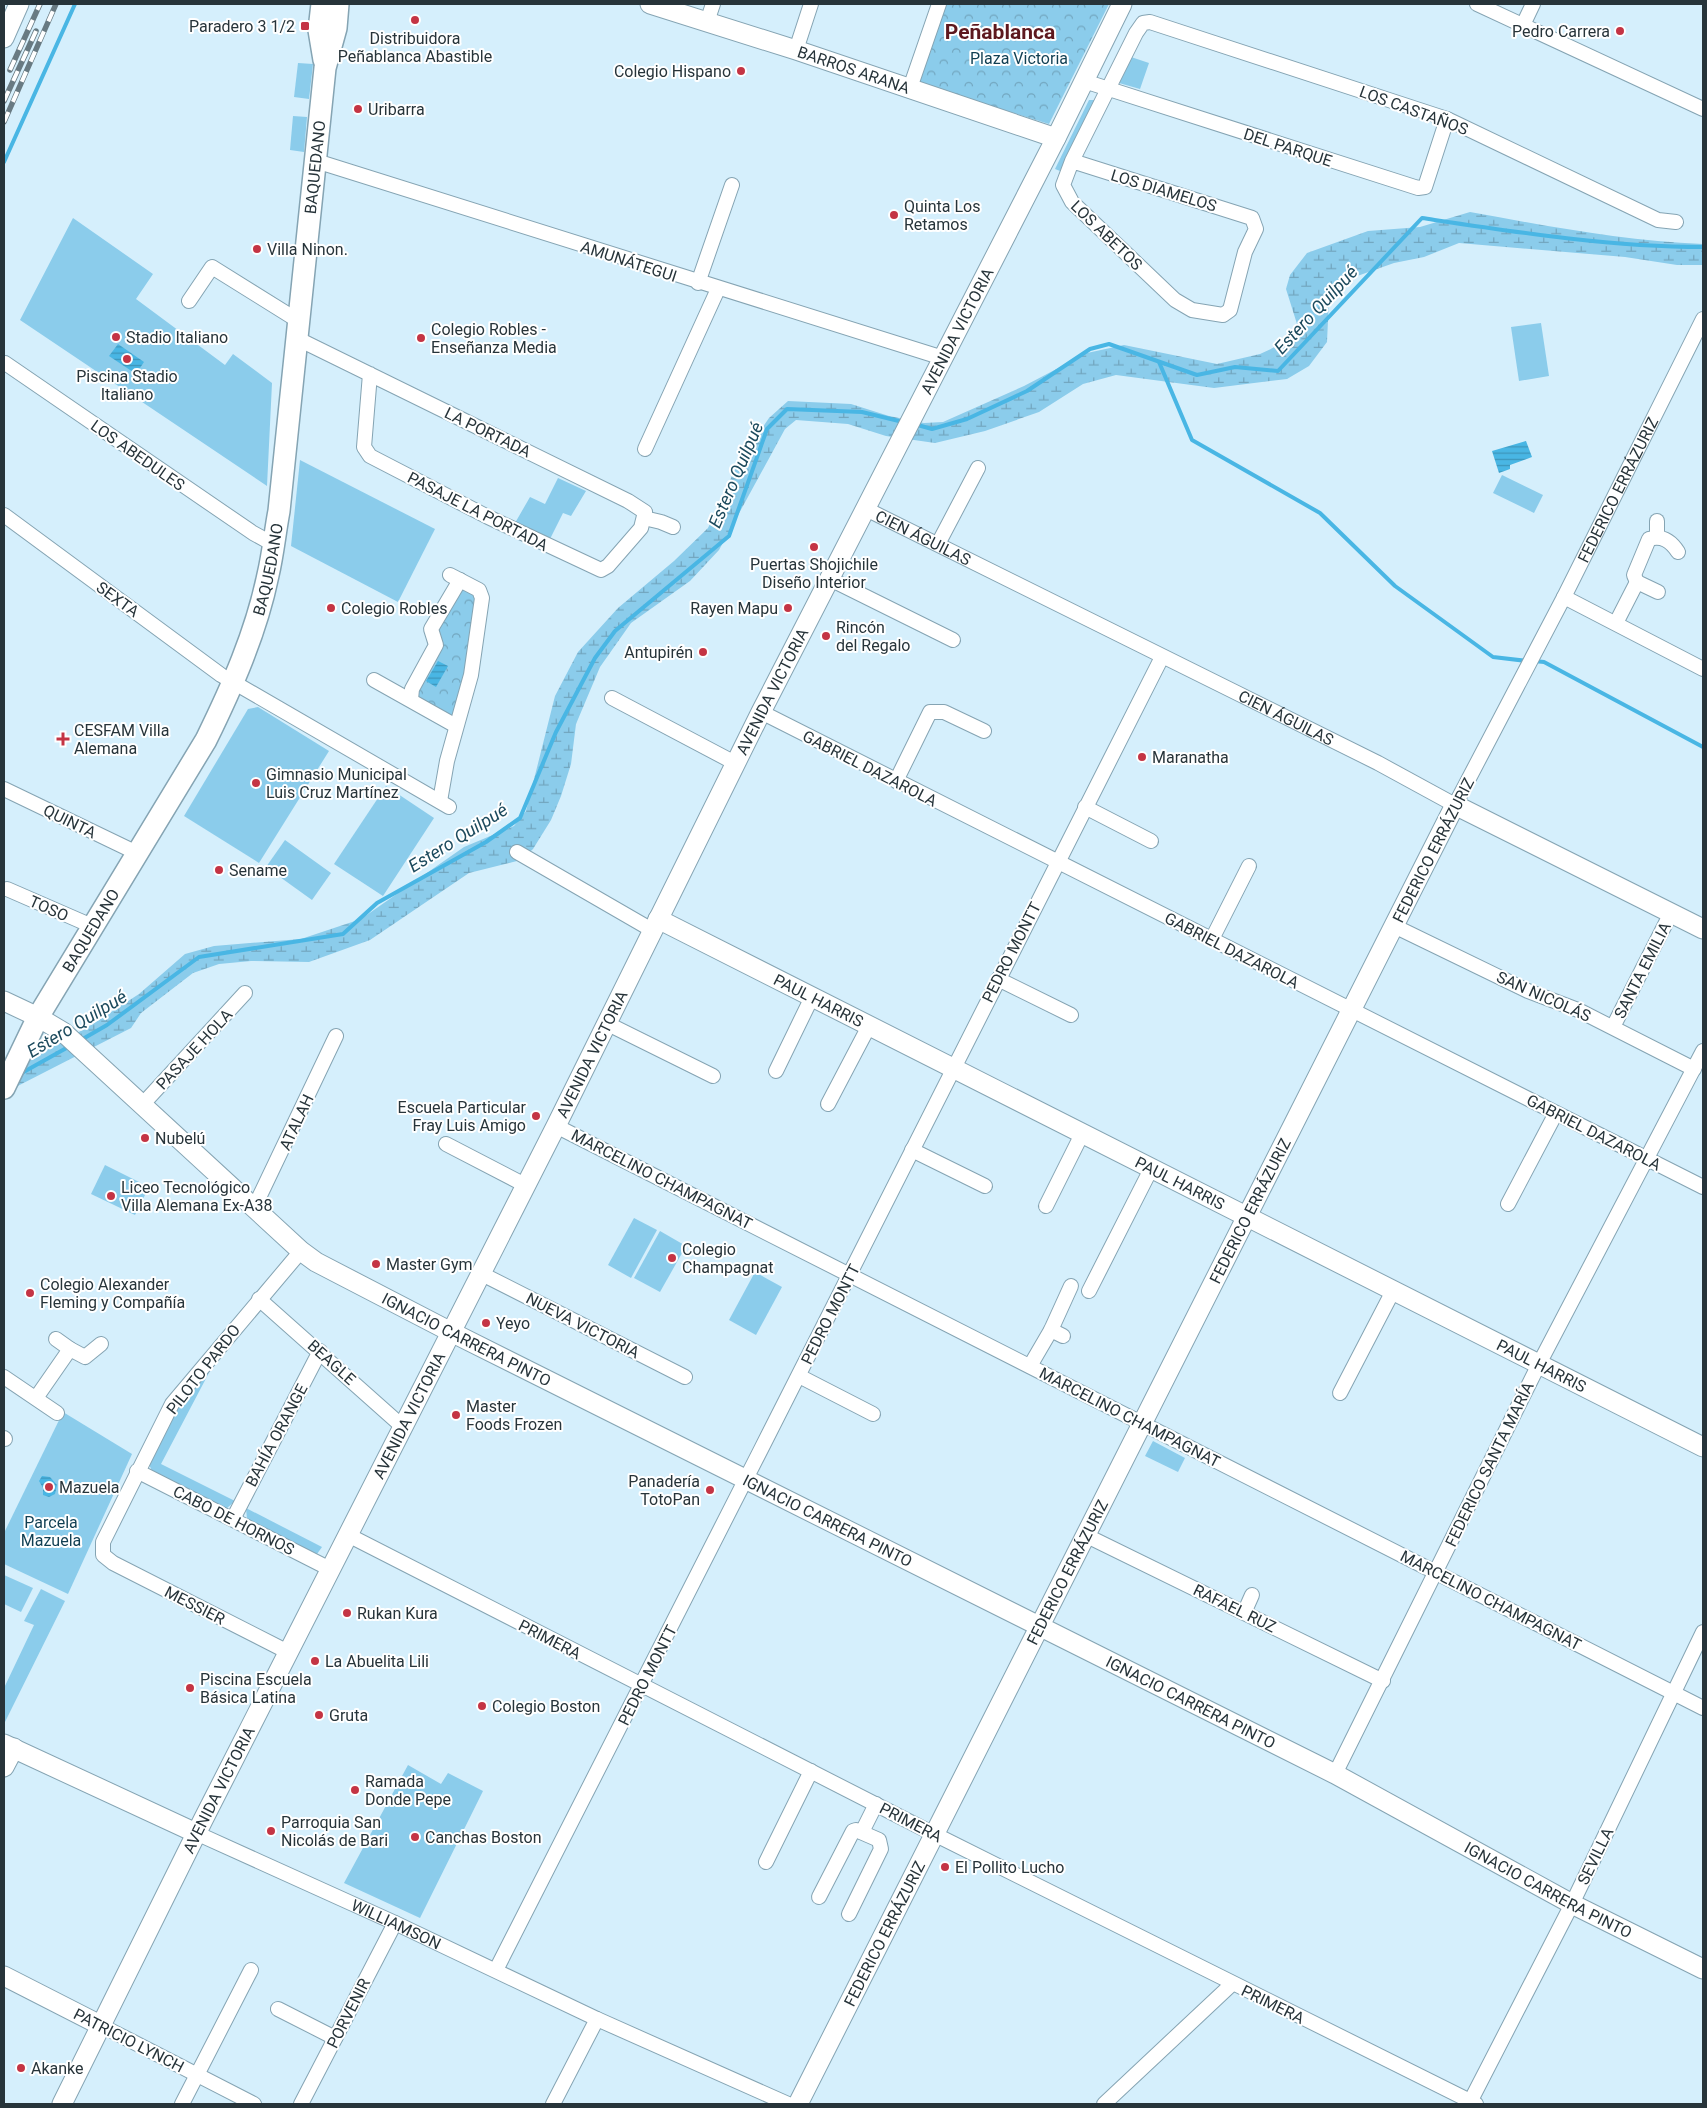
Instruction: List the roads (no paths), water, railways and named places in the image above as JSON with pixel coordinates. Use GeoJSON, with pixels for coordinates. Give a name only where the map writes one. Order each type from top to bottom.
{"type":"FeatureCollection","features":[{"type":"Feature","properties":{"kind":"main road","name":"BAQUEDANO"},"geometry":{"type":"LineString","coordinates":[[322,4],[319,30],[325,68]]}},
{"type":"Feature","properties":{"kind":"main road","name":"BAQUEDANO"},"geometry":{"type":"LineString","coordinates":[[4,1088],[38,1017],[206,740],[233,681],[261,603],[279,511],[325,68],[336,28],[338,4]]}},
{"type":"Feature","properties":{"kind":"street"},"geometry":{"type":"LineString","coordinates":[[4,38],[19,4]]}},
{"type":"Feature","properties":{"kind":"street","name":"BARROS ARANA"},"geometry":{"type":"LineString","coordinates":[[650,4],[796,50],[1056,138]]}},
{"type":"Feature","properties":{"kind":"street"},"geometry":{"type":"LineString","coordinates":[[707,22],[713,4]]}},
{"type":"Feature","properties":{"kind":"street"},"geometry":{"type":"LineString","coordinates":[[796,50],[811,4]]}},
{"type":"Feature","properties":{"kind":"street"},"geometry":{"type":"LineString","coordinates":[[910,88],[939,4]]}},
{"type":"Feature","properties":{"kind":"street","name":"AVENIDA VICTORIA"},"geometry":{"type":"LineString","coordinates":[[62,2104],[196,1833],[556,1126],[735,763],[1056,138],[1122,4]]}},
{"type":"Feature","properties":{"kind":"street"},"geometry":{"type":"LineString","coordinates":[[1477,4],[1703,109]]}},
{"type":"Feature","properties":{"kind":"street"},"geometry":{"type":"LineString","coordinates":[[1522,25],[1533,4]]}},
{"type":"Feature","properties":{"kind":"street","name":"LOS CASTAÑOS"},"geometry":{"type":"LineString","coordinates":[[1143,24],[1157,23],[1448,119],[1658,220],[1676,222]]}},
{"type":"Feature","properties":{"kind":"street","name":"LOS ABETOS"},"geometry":{"type":"LineString","coordinates":[[1143,24],[1136,33],[1106,89],[1072,162],[1064,185],[1072,202],[1176,300],[1192,310],[1223,315],[1230,310],[1245,252],[1256,229],[1255,222]]}},
{"type":"Feature","properties":{"kind":"street","name":"DEL PARQUE"},"geometry":{"type":"LineString","coordinates":[[1084,81],[1418,188],[1425,187],[1448,119]]}},
{"type":"Feature","properties":{"kind":"street","name":"AMUNÁTEGUI"},"geometry":{"type":"LineString","coordinates":[[316,161],[698,283],[943,358]]}},
{"type":"Feature","properties":{"kind":"street","name":"LOS DIAMELOS"},"geometry":{"type":"LineString","coordinates":[[1072,162],[1248,216],[1255,222]]}},
{"type":"Feature","properties":{"kind":"street"},"geometry":{"type":"LineString","coordinates":[[698,283],[732,185]]}},
{"type":"Feature","properties":{"kind":"street","name":"LA PORTADA"},"geometry":{"type":"LineString","coordinates":[[189,301],[212,267],[297,329],[370,374],[628,501],[645,512],[644,518]]}},
{"type":"Feature","properties":{"kind":"street"},"geometry":{"type":"LineString","coordinates":[[645,449],[718,289]]}},
{"type":"Feature","properties":{"kind":"street","name":"FEDERICO ERRÁZURIZ"},"geometry":{"type":"LineString","coordinates":[[798,2104],[1144,1424],[1455,805],[1698,345],[1703,319]]}},
{"type":"Feature","properties":{"kind":"street","name":"LOS ABEDULES"},"geometry":{"type":"LineString","coordinates":[[5,363],[252,533],[273,544]]}},
{"type":"Feature","properties":{"kind":"street","name":"PASAJE LA PORTADA"},"geometry":{"type":"LineString","coordinates":[[370,374],[364,447],[370,456],[488,517],[601,570],[608,566],[641,528],[644,518]]}},
{"type":"Feature","properties":{"kind":"street"},"geometry":{"type":"LineString","coordinates":[[938,544],[978,468]]}},
{"type":"Feature","properties":{"kind":"street","name":"CIEN ÁGUILAS"},"geometry":{"type":"LineString","coordinates":[[866,509],[1378,763],[1455,805],[1703,929]]}},
{"type":"Feature","properties":{"kind":"street"},"geometry":{"type":"LineString","coordinates":[[644,518],[673,527]]}},
{"type":"Feature","properties":{"kind":"street"},"geometry":{"type":"LineString","coordinates":[[1657,521],[1658,537]]}},
{"type":"Feature","properties":{"kind":"street","name":"SEXTA"},"geometry":{"type":"LineString","coordinates":[[5,522],[221,675],[445,804],[447,761]]}},
{"type":"Feature","properties":{"kind":"street"},"geometry":{"type":"LineString","coordinates":[[1616,623],[1637,582],[1635,570],[1649,539],[1658,537],[1667,540],[1678,552]]}},
{"type":"Feature","properties":{"kind":"street"},"geometry":{"type":"LineString","coordinates":[[411,699],[412,689],[436,645],[424,630],[455,577],[479,590],[482,598],[472,675],[447,761],[427,793]]}},
{"type":"Feature","properties":{"kind":"street"},"geometry":{"type":"LineString","coordinates":[[830,579],[953,640]]}},
{"type":"Feature","properties":{"kind":"street"},"geometry":{"type":"LineString","coordinates":[[1637,582],[1658,592]]}},
{"type":"Feature","properties":{"kind":"street"},"geometry":{"type":"LineString","coordinates":[[1564,597],[1703,670]]}},
{"type":"Feature","properties":{"kind":"street","name":"PEDRO MONTT"},"geometry":{"type":"LineString","coordinates":[[496,1970],[747,1480],[1056,862],[1162,657]]}},
{"type":"Feature","properties":{"kind":"street"},"geometry":{"type":"LineString","coordinates":[[374,680],[399,696],[411,699],[456,726]]}},
{"type":"Feature","properties":{"kind":"street"},"geometry":{"type":"LineString","coordinates":[[612,698],[735,763]]}},
{"type":"Feature","properties":{"kind":"street","name":"GABRIEL DAZAROLA"},"geometry":{"type":"LineString","coordinates":[[761,712],[1703,1187]]}},
{"type":"Feature","properties":{"kind":"street"},"geometry":{"type":"LineString","coordinates":[[896,781],[930,712],[944,712],[984,731]]}},
{"type":"Feature","properties":{"kind":"street","name":"QUINTA"},"geometry":{"type":"LineString","coordinates":[[4,789],[136,853]]}},
{"type":"Feature","properties":{"kind":"street"},"geometry":{"type":"LineString","coordinates":[[1085,807],[1151,842]]}},
{"type":"Feature","properties":{"kind":"street"},"geometry":{"type":"LineString","coordinates":[[517,852],[655,924]]}},
{"type":"Feature","properties":{"kind":"street"},"geometry":{"type":"LineString","coordinates":[[1212,939],[1249,866]]}},
{"type":"Feature","properties":{"kind":"street","name":"TOSO"},"geometry":{"type":"LineString","coordinates":[[7,889],[92,926]]}},
{"type":"Feature","properties":{"kind":"street","name":"SANTA EMILIA"},"geometry":{"type":"LineString","coordinates":[[1613,1027],[1671,913]]}},
{"type":"Feature","properties":{"kind":"street","name":"PAUL HARRIS"},"geometry":{"type":"LineString","coordinates":[[655,924],[812,997],[1703,1447]]}},
{"type":"Feature","properties":{"kind":"street","name":"SAN NICOLÁS"},"geometry":{"type":"LineString","coordinates":[[1394,926],[1528,991],[1613,1027],[1694,1069]]}},
{"type":"Feature","properties":{"kind":"street"},"geometry":{"type":"LineString","coordinates":[[998,979],[1071,1015]]}},
{"type":"Feature","properties":{"kind":"street","name":"PASAJE HOLA"},"geometry":{"type":"LineString","coordinates":[[142,1105],[246,993]]}},
{"type":"Feature","properties":{"kind":"street"},"geometry":{"type":"LineString","coordinates":[[776,1071],[812,997]]}},
{"type":"Feature","properties":{"kind":"street","name":"IGNACIO CARRERA PINTO"},"geometry":{"type":"LineString","coordinates":[[4,1001],[38,1017],[63,1032],[301,1251],[316,1262],[451,1332],[1040,1628],[1335,1774],[1572,1904],[1703,1969]]}},
{"type":"Feature","properties":{"kind":"street"},"geometry":{"type":"LineString","coordinates":[[606,1023],[713,1076]]}},
{"type":"Feature","properties":{"kind":"street"},"geometry":{"type":"LineString","coordinates":[[828,1104],[869,1026]]}},
{"type":"Feature","properties":{"kind":"street","name":"ATALAH"},"geometry":{"type":"LineString","coordinates":[[254,1208],[336,1036]]}},
{"type":"Feature","properties":{"kind":"street","name":"FEDERICO SANTA MARÍA"},"geometry":{"type":"LineString","coordinates":[[1335,1774],[1383,1681],[1539,1364],[1703,1050]]}},
{"type":"Feature","properties":{"kind":"street"},"geometry":{"type":"LineString","coordinates":[[1508,1204],[1556,1113]]}},
{"type":"Feature","properties":{"kind":"street","name":"MARCELINO CHAMPAGNAT"},"geometry":{"type":"LineString","coordinates":[[556,1126],[1703,1708]]}},
{"type":"Feature","properties":{"kind":"street"},"geometry":{"type":"LineString","coordinates":[[1046,1206],[1082,1134]]}},
{"type":"Feature","properties":{"kind":"street"},"geometry":{"type":"LineString","coordinates":[[446,1144],[525,1185]]}},
{"type":"Feature","properties":{"kind":"street"},"geometry":{"type":"LineString","coordinates":[[912,1150],[985,1186]]}},
{"type":"Feature","properties":{"kind":"street"},"geometry":{"type":"LineString","coordinates":[[1089,1291],[1151,1169]]}},
{"type":"Feature","properties":{"kind":"street","name":"PILOTO PARDO"},"geometry":{"type":"LineString","coordinates":[[103,1555],[103,1542],[172,1404],[301,1251]]}},
{"type":"Feature","properties":{"kind":"street","name":"NUEVA VICTORIA"},"geometry":{"type":"LineString","coordinates":[[480,1273],[685,1376]]}},
{"type":"Feature","properties":{"kind":"street"},"geometry":{"type":"LineString","coordinates":[[1030,1366],[1057,1333],[1071,1286]]}},
{"type":"Feature","properties":{"kind":"street"},"geometry":{"type":"LineString","coordinates":[[1340,1393],[1394,1291]]}},
{"type":"Feature","properties":{"kind":"street","name":"BEAGLE"},"geometry":{"type":"LineString","coordinates":[[259,1299],[320,1351],[402,1427]]}},
{"type":"Feature","properties":{"kind":"street"},"geometry":{"type":"LineString","coordinates":[[56,1339],[70,1349],[85,1356],[101,1344]]}},
{"type":"Feature","properties":{"kind":"street"},"geometry":{"type":"LineString","coordinates":[[36,1398],[70,1349]]}},
{"type":"Feature","properties":{"kind":"street","name":"BAHÍA ORANGE"},"geometry":{"type":"LineString","coordinates":[[233,1519],[320,1351]]}},
{"type":"Feature","properties":{"kind":"street"},"geometry":{"type":"LineString","coordinates":[[799,1376],[873,1414]]}},
{"type":"Feature","properties":{"kind":"street"},"geometry":{"type":"LineString","coordinates":[[4,1377],[57,1413]]}},
{"type":"Feature","properties":{"kind":"street","name":"CABO DE HORNOS"},"geometry":{"type":"LineString","coordinates":[[137,1471],[330,1569]]}},
{"type":"Feature","properties":{"kind":"street","name":"PRIMERA"},"geometry":{"type":"LineString","coordinates":[[348,1535],[934,1834],[1472,2103]]}},
{"type":"Feature","properties":{"kind":"street","name":"RAFAEL RUZ"},"geometry":{"type":"LineString","coordinates":[[1087,1536],[1383,1681]]}},
{"type":"Feature","properties":{"kind":"street","name":"MESSIER"},"geometry":{"type":"LineString","coordinates":[[103,1555],[113,1563],[288,1652]]}},
{"type":"Feature","properties":{"kind":"street"},"geometry":{"type":"LineString","coordinates":[[1244,1613],[1252,1595]]}},
{"type":"Feature","properties":{"kind":"street","name":"SEVILLA"},"geometry":{"type":"LineString","coordinates":[[1472,2103],[1572,1904],[1703,1632]]}},
{"type":"Feature","properties":{"kind":"street"},"geometry":{"type":"LineString","coordinates":[[4,1767],[9,1746]]}},
{"type":"Feature","properties":{"kind":"street","name":"WILLIAMSON"},"geometry":{"type":"LineString","coordinates":[[9,1746],[496,1970],[597,2019],[788,2104]]}},
{"type":"Feature","properties":{"kind":"street"},"geometry":{"type":"LineString","coordinates":[[766,1862],[811,1771]]}},
{"type":"Feature","properties":{"kind":"street"},"geometry":{"type":"LineString","coordinates":[[862,1832],[876,1804]]}},
{"type":"Feature","properties":{"kind":"street"},"geometry":{"type":"LineString","coordinates":[[819,1897],[850,1834],[856,1830],[879,1840],[881,1849],[849,1914]]}},
{"type":"Feature","properties":{"kind":"street","name":"PORVENIR"},"geometry":{"type":"LineString","coordinates":[[302,2104],[394,1923]]}},
{"type":"Feature","properties":{"kind":"street"},"geometry":{"type":"LineString","coordinates":[[182,2104],[251,1970]]}},
{"type":"Feature","properties":{"kind":"street","name":"PATRICIO LYNCH"},"geometry":{"type":"LineString","coordinates":[[4,1976],[254,2104]]}},
{"type":"Feature","properties":{"kind":"street"},"geometry":{"type":"LineString","coordinates":[[1104,2104],[1232,1984]]}},
{"type":"Feature","properties":{"kind":"street"},"geometry":{"type":"LineString","coordinates":[[278,2009],[335,2038]]}},
{"type":"Feature","properties":{"kind":"street"},"geometry":{"type":"LineString","coordinates":[[553,2104],[597,2019]]}},
{"type":"Feature","properties":{"kind":"waterway"},"geometry":{"type":"LineString","coordinates":[[4,162],[75,4]]}},
{"type":"Feature","properties":{"kind":"waterway","name":"Estero Quilpué"},"geometry":{"type":"LineString","coordinates":[[914,424],[932,429],[967,419],[1027,391],[1090,349],[1109,344],[1197,375],[1235,367],[1278,371],[1422,218],[1598,242],[1703,247]]}},
{"type":"Feature","properties":{"kind":"waterway"},"geometry":{"type":"LineString","coordinates":[[1159,362],[1192,440],[1320,513],[1395,586],[1493,657],[1527,661]]}},
{"type":"Feature","properties":{"kind":"waterway","name":"Estero Quilpué"},"geometry":{"type":"LineString","coordinates":[[81,1040],[107,1025],[199,957],[343,934],[377,903],[486,842],[520,818],[556,732],[595,658],[615,631],[729,536],[767,429],[787,409],[862,412],[903,422]]}},
{"type":"Feature","properties":{"kind":"waterway"},"geometry":{"type":"LineString","coordinates":[[1534,661],[1544,662],[1703,747]]}},
{"type":"Feature","properties":{"kind":"waterway","name":"Estero Quilpué"},"geometry":{"type":"LineString","coordinates":[[20,1074],[70,1046]]}},
{"type":"Feature","properties":{"kind":"railway"},"geometry":{"type":"LineString","coordinates":[[10,70],[40,4]]}},
{"type":"Feature","properties":{"kind":"railway"},"geometry":{"type":"LineString","coordinates":[[4,122],[56,4]]}},
{"type":"Feature","properties":{"kind":"railway"},"geometry":{"type":"LineString","coordinates":[[4,101],[36,31]]}},
{"type":"Feature","properties":{"kind":"place","name":"Distribuidora Peñablanca Abastible"},"geometry":{"type":"Point","coordinates":[415,20]}},
{"type":"Feature","properties":{"kind":"place","name":"Paradero 3 1/2"},"geometry":{"type":"Point","coordinates":[305,26]}},
{"type":"Feature","properties":{"kind":"place","name":"Pedro Carrera"},"geometry":{"type":"Point","coordinates":[1620,31]}},
{"type":"Feature","properties":{"kind":"place","name":"Colegio Hispano"},"geometry":{"type":"Point","coordinates":[741,71]}},
{"type":"Feature","properties":{"kind":"place","name":"Uribarra"},"geometry":{"type":"Point","coordinates":[358,109]}},
{"type":"Feature","properties":{"kind":"place","name":"Quinta Los Retamos"},"geometry":{"type":"Point","coordinates":[894,215]}},
{"type":"Feature","properties":{"kind":"place","name":"Villa Ninon."},"geometry":{"type":"Point","coordinates":[257,249]}},
{"type":"Feature","properties":{"kind":"place","name":"Stadio Italiano"},"geometry":{"type":"Point","coordinates":[116,337]}},
{"type":"Feature","properties":{"kind":"place","name":"Colegio Robles - Enseñanza Media"},"geometry":{"type":"Point","coordinates":[421,338]}},
{"type":"Feature","properties":{"kind":"place","name":"Piscina Stadio Italiano"},"geometry":{"type":"Point","coordinates":[127,359]}},
{"type":"Feature","properties":{"kind":"place","name":"Puertas Shojichile Diseño Interior"},"geometry":{"type":"Point","coordinates":[814,547]}},
{"type":"Feature","properties":{"kind":"place","name":"Colegio Robles"},"geometry":{"type":"Point","coordinates":[331,608]}},
{"type":"Feature","properties":{"kind":"place","name":"Rayen Mapu"},"geometry":{"type":"Point","coordinates":[788,608]}},
{"type":"Feature","properties":{"kind":"place","name":"Rincón del Regalo"},"geometry":{"type":"Point","coordinates":[826,636]}},
{"type":"Feature","properties":{"kind":"place","name":"Antupirén"},"geometry":{"type":"Point","coordinates":[703,652]}},
{"type":"Feature","properties":{"kind":"place","name":"CESFAM Villa Alemana"},"geometry":{"type":"Point","coordinates":[63,739]}},
{"type":"Feature","properties":{"kind":"place","name":"Maranatha"},"geometry":{"type":"Point","coordinates":[1142,757]}},
{"type":"Feature","properties":{"kind":"place","name":"Gimnasio Municipal Luis Cruz Martínez"},"geometry":{"type":"Point","coordinates":[256,783]}},
{"type":"Feature","properties":{"kind":"place","name":"Sename"},"geometry":{"type":"Point","coordinates":[219,870]}},
{"type":"Feature","properties":{"kind":"place","name":"Escuela Particular Fray Luis Amigo"},"geometry":{"type":"Point","coordinates":[536,1116]}},
{"type":"Feature","properties":{"kind":"place","name":"Nubelú"},"geometry":{"type":"Point","coordinates":[145,1138]}},
{"type":"Feature","properties":{"kind":"place","name":"Liceo Tecnológico Villa Alemana Ex-A38"},"geometry":{"type":"Point","coordinates":[111,1196]}},
{"type":"Feature","properties":{"kind":"place","name":"Colegio Champagnat"},"geometry":{"type":"Point","coordinates":[672,1258]}},
{"type":"Feature","properties":{"kind":"place","name":"Master Gym"},"geometry":{"type":"Point","coordinates":[376,1264]}},
{"type":"Feature","properties":{"kind":"place","name":"Colegio Alexander Fleming y Compañía"},"geometry":{"type":"Point","coordinates":[30,1293]}},
{"type":"Feature","properties":{"kind":"place","name":"Yeyo"},"geometry":{"type":"Point","coordinates":[486,1323]}},
{"type":"Feature","properties":{"kind":"place","name":"Master Foods Frozen"},"geometry":{"type":"Point","coordinates":[456,1415]}},
{"type":"Feature","properties":{"kind":"place","name":"Mazuela"},"geometry":{"type":"Point","coordinates":[49,1487]}},
{"type":"Feature","properties":{"kind":"place","name":"Panadería TotoPan"},"geometry":{"type":"Point","coordinates":[710,1490]}},
{"type":"Feature","properties":{"kind":"place","name":"Rukan Kura"},"geometry":{"type":"Point","coordinates":[347,1613]}},
{"type":"Feature","properties":{"kind":"place","name":"La Abuelita Lili"},"geometry":{"type":"Point","coordinates":[315,1661]}},
{"type":"Feature","properties":{"kind":"place","name":"Piscina Escuela Básica Latina"},"geometry":{"type":"Point","coordinates":[190,1688]}},
{"type":"Feature","properties":{"kind":"place","name":"Colegio Boston"},"geometry":{"type":"Point","coordinates":[482,1706]}},
{"type":"Feature","properties":{"kind":"place","name":"Gruta"},"geometry":{"type":"Point","coordinates":[319,1715]}},
{"type":"Feature","properties":{"kind":"place","name":"Ramada Donde Pepe"},"geometry":{"type":"Point","coordinates":[355,1790]}},
{"type":"Feature","properties":{"kind":"place","name":"Parroquia San Nicolás de Bari"},"geometry":{"type":"Point","coordinates":[271,1831]}},
{"type":"Feature","properties":{"kind":"place","name":"Canchas Boston"},"geometry":{"type":"Point","coordinates":[415,1837]}},
{"type":"Feature","properties":{"kind":"place","name":"El Pollito Lucho"},"geometry":{"type":"Point","coordinates":[945,1867]}},
{"type":"Feature","properties":{"kind":"place","name":"Akanke"},"geometry":{"type":"Point","coordinates":[21,2068]}},
{"type":"Feature","properties":{"kind":"district","name":"Peñablanca"},"geometry":{"type":"Point","coordinates":[1000,32]}},
{"type":"Feature","properties":{"kind":"park label","name":"Plaza Victoria"},"geometry":{"type":"Point","coordinates":[1019,58]}},
{"type":"Feature","properties":{"kind":"park label","name":"Parcela Mazuela"},"geometry":{"type":"Point","coordinates":[51,1531]}}]}
